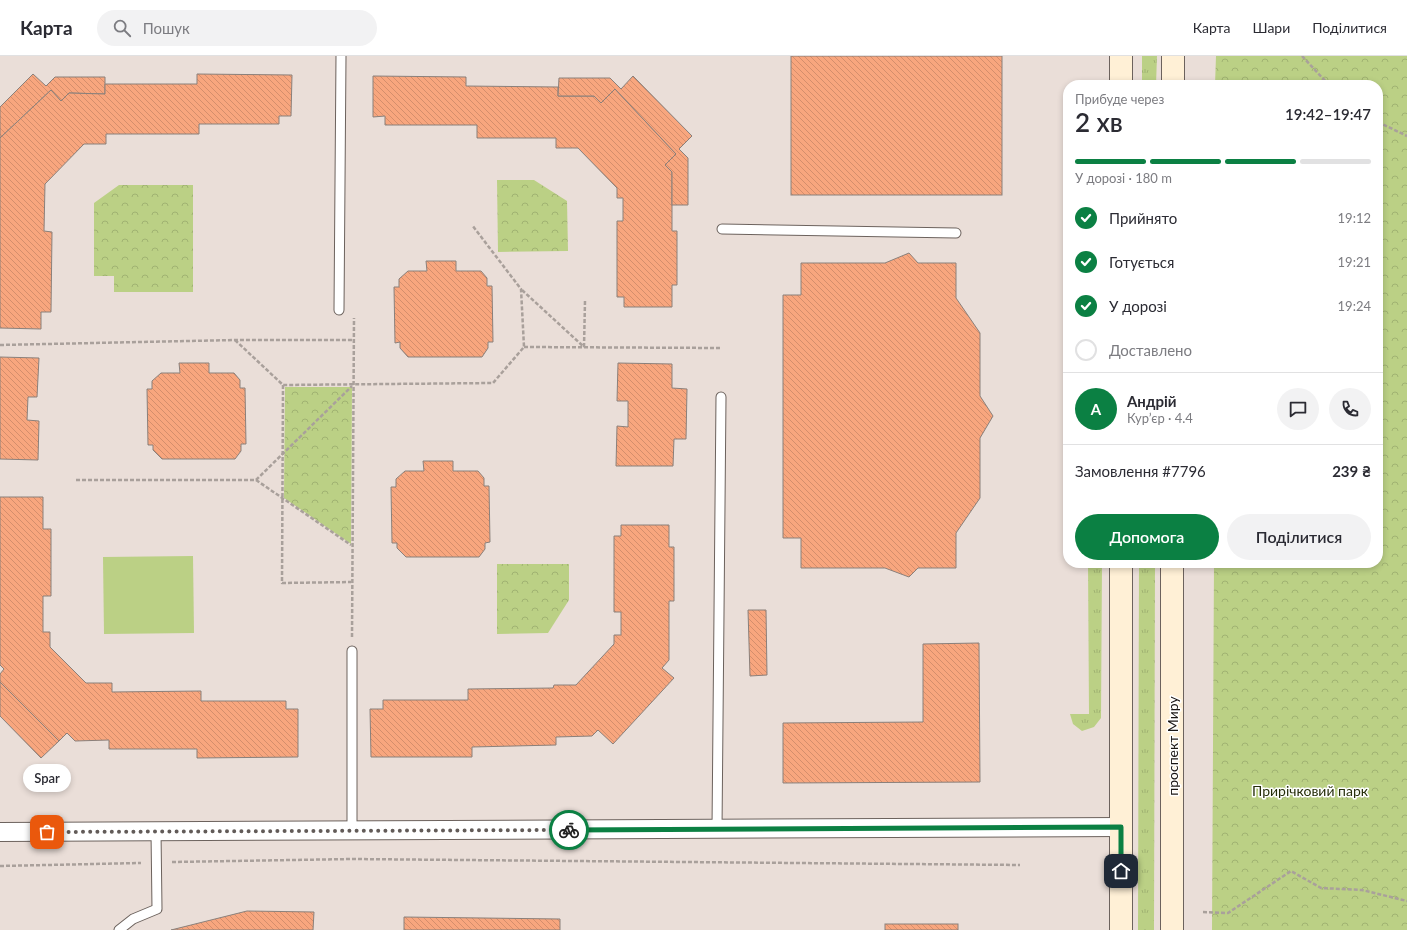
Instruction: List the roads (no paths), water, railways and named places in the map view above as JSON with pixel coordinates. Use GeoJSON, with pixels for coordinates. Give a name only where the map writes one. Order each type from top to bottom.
{"type":"FeatureCollection","features":[{"type":"Feature","properties":{"kind":"main road"},"geometry":{"type":"LineString","coordinates":[[1121,56],[1121,80]]}},
{"type":"Feature","properties":{"kind":"main road"},"geometry":{"type":"LineString","coordinates":[[1173,56],[1173,80]]}},
{"type":"Feature","properties":{"kind":"main road"},"geometry":{"type":"LineString","coordinates":[[1121,568],[1121,930]]}},
{"type":"Feature","properties":{"kind":"main road","name":"проспект Миру"},"geometry":{"type":"LineString","coordinates":[[1172,568],[1172,930]]}},
{"type":"Feature","properties":{"kind":"street"},"geometry":{"type":"LineString","coordinates":[[0,832],[1121,827]]}},
{"type":"Feature","properties":{"kind":"lane"},"geometry":{"type":"LineString","coordinates":[[339,310],[341,56]]}},
{"type":"Feature","properties":{"kind":"lane"},"geometry":{"type":"LineString","coordinates":[[722,229],[956,233]]}},
{"type":"Feature","properties":{"kind":"lane"},"geometry":{"type":"LineString","coordinates":[[717,829],[721,396]]}},
{"type":"Feature","properties":{"kind":"lane"},"geometry":{"type":"LineString","coordinates":[[352,651],[352,831]]}},
{"type":"Feature","properties":{"kind":"lane"},"geometry":{"type":"LineString","coordinates":[[119,930],[132,920],[158,909],[156,832]]}},
{"type":"Feature","properties":{"kind":"place","name":"Spar"},"geometry":{"type":"Point","coordinates":[47,832]}},
{"type":"Feature","properties":{"kind":"park label","name":"Прирічковий парк"},"geometry":{"type":"Point","coordinates":[1310,790]}}]}
